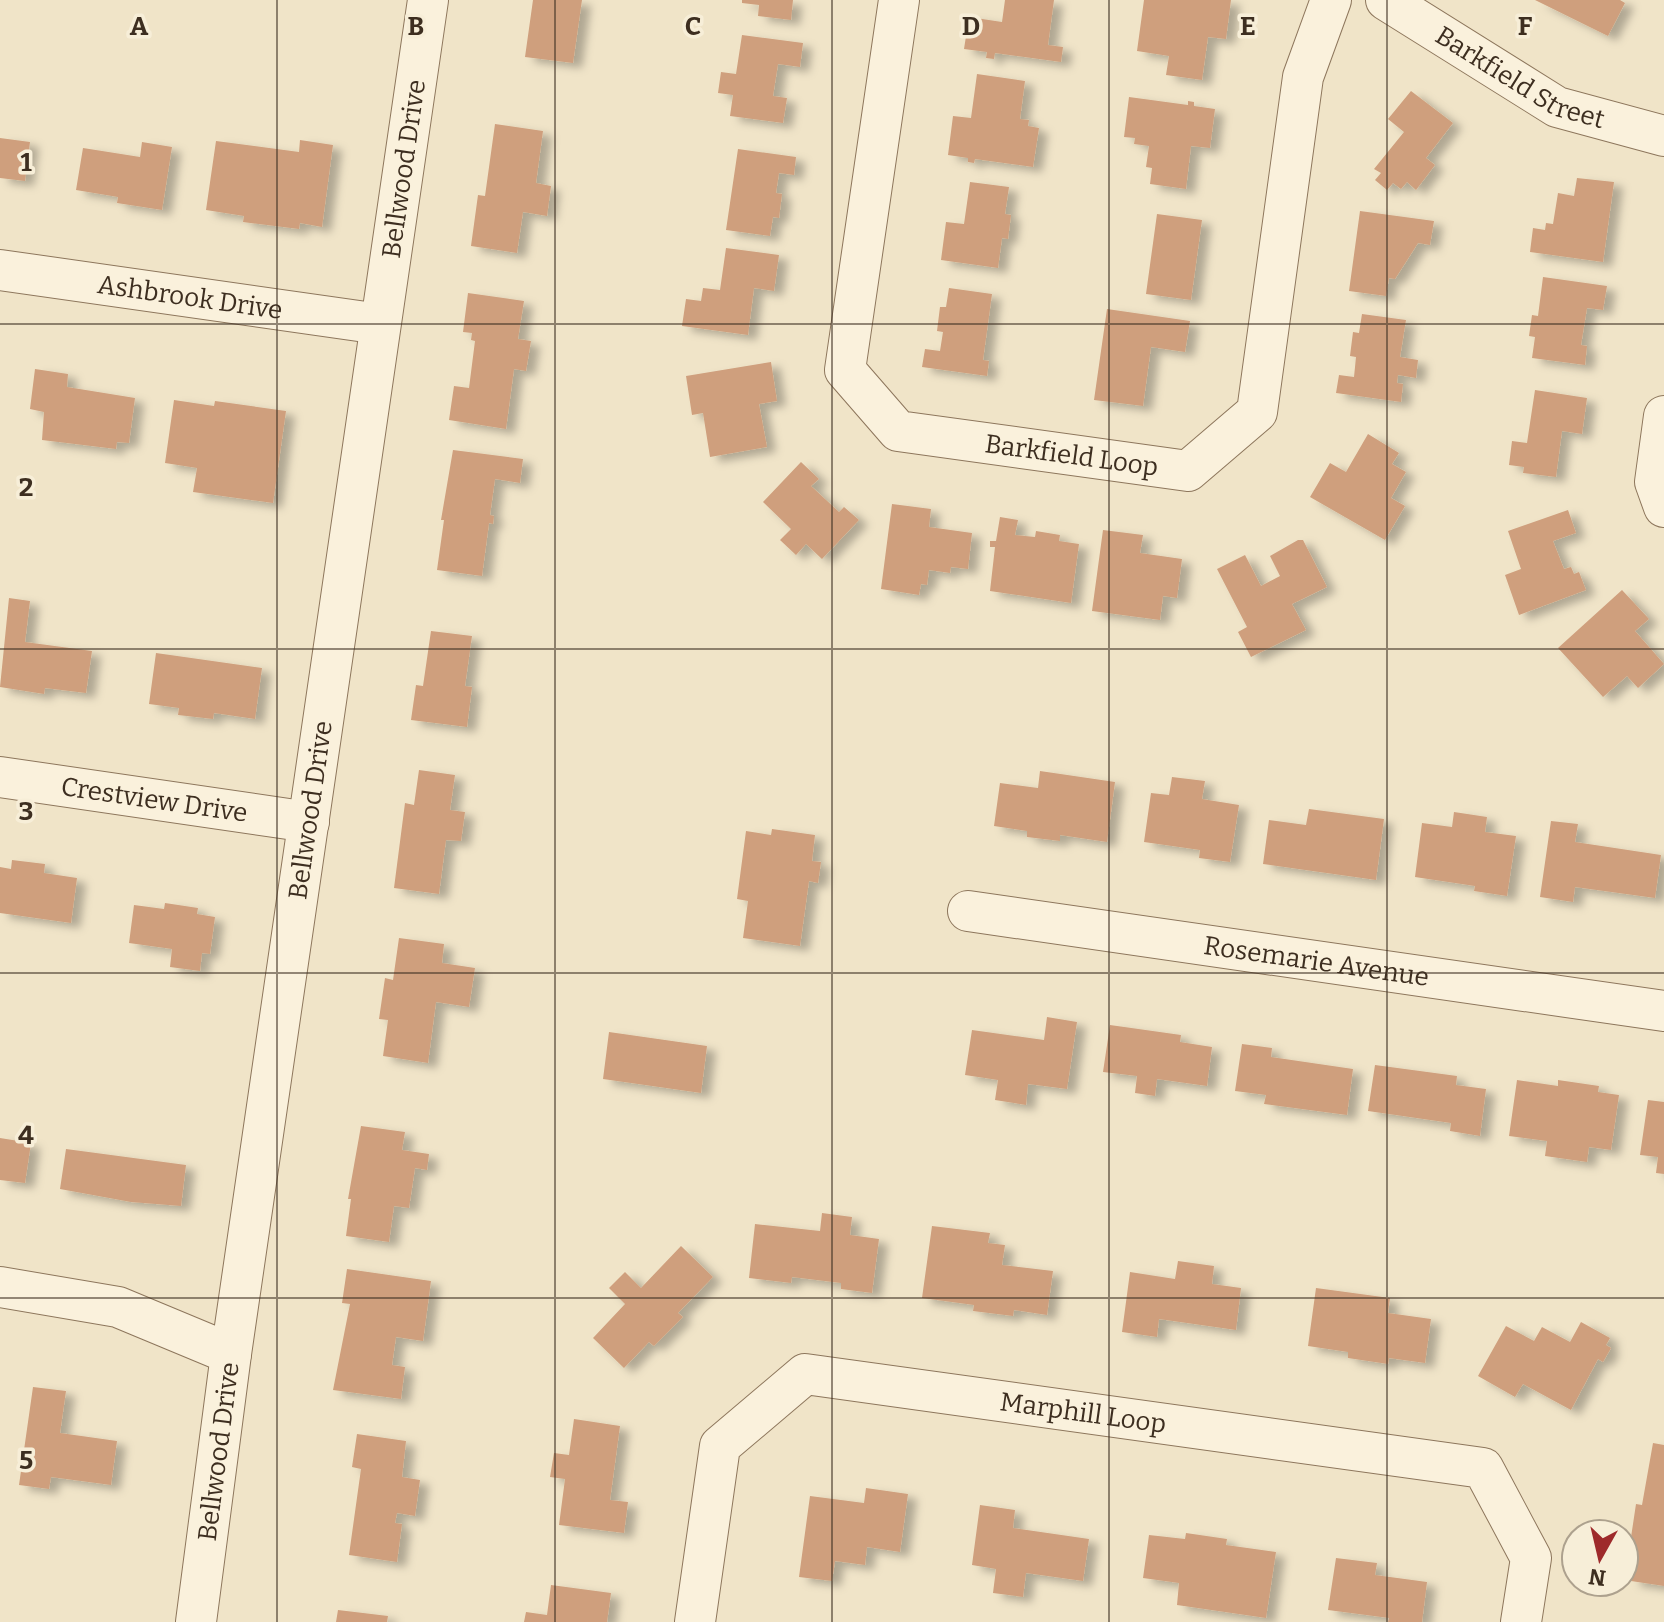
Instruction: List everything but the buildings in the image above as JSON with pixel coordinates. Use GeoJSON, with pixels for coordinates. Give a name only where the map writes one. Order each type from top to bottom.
{"type":"FeatureCollection","features":[{"type":"Feature","properties":{"kind":"street","name":"Bellwood Drive"},"geometry":{"type":"LineString","coordinates":[[196,1622],[231,1354],[428,0]]}},
{"type":"Feature","properties":{"kind":"street","name":"Barkfield Loop"},"geometry":{"type":"LineString","coordinates":[[899,0],[845,370],[898,431],[1188,471],[1257,412],[1303,77],[1331,0]]}},
{"type":"Feature","properties":{"kind":"street","name":"Barkfield Street"},"geometry":{"type":"LineString","coordinates":[[1386,0],[1557,107],[1664,136]]}},
{"type":"Feature","properties":{"kind":"street","name":"Ashbrook Drive"},"geometry":{"type":"LineString","coordinates":[[0,270],[380,324]]}},
{"type":"Feature","properties":{"kind":"street"},"geometry":{"type":"LineString","coordinates":[[1664,416],[1655,482],[1664,507]]}},
{"type":"Feature","properties":{"kind":"street","name":"Crestview Drive"},"geometry":{"type":"LineString","coordinates":[[0,777],[309,822]]}},
{"type":"Feature","properties":{"kind":"street","name":"Rosemarie Avenue"},"geometry":{"type":"LineString","coordinates":[[968,911],[1664,1011]]}},
{"type":"Feature","properties":{"kind":"street"},"geometry":{"type":"LineString","coordinates":[[0,1287],[118,1307],[231,1354]]}},
{"type":"Feature","properties":{"kind":"street","name":"Marphill Loop"},"geometry":{"type":"LineString","coordinates":[[695,1622],[720,1446],[805,1374],[1483,1468],[1531,1558],[1521,1622]]}}]}
